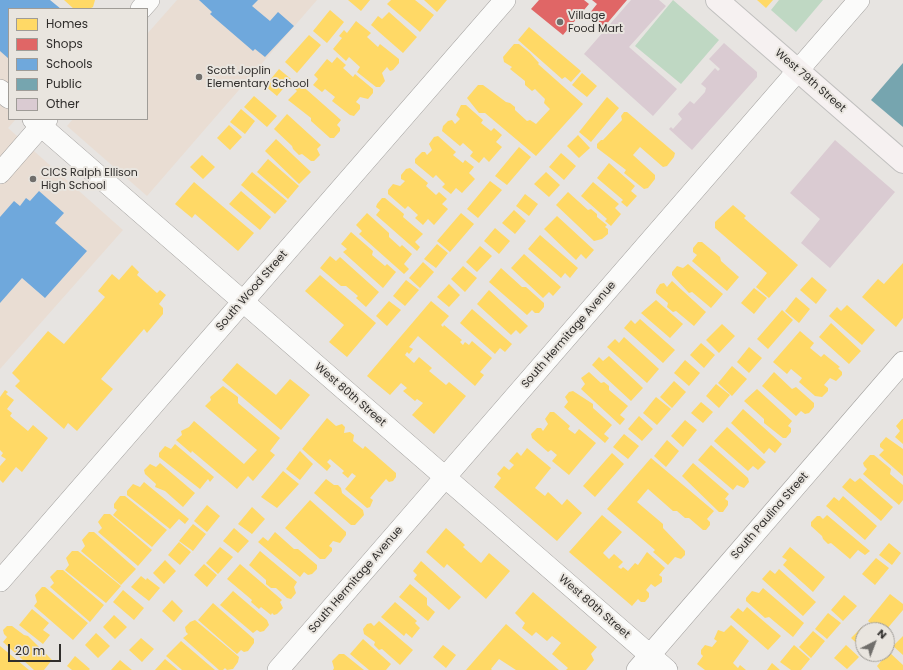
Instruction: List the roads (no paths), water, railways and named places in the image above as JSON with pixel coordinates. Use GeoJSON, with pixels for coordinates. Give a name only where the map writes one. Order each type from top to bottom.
{"type":"FeatureCollection","features":[{"type":"Feature","properties":{"kind":"main road","name":"West 79th Street"},"geometry":{"type":"LineString","coordinates":[[717,0],[903,162]]}},
{"type":"Feature","properties":{"kind":"street"},"geometry":{"type":"LineString","coordinates":[[142,8],[149,0]]}},
{"type":"Feature","properties":{"kind":"street","name":"South Wood Street"},"geometry":{"type":"LineString","coordinates":[[0,581],[504,0]]}},
{"type":"Feature","properties":{"kind":"street","name":"South Hermitage Avenue"},"geometry":{"type":"LineString","coordinates":[[278,670],[859,0]]}},
{"type":"Feature","properties":{"kind":"street"},"geometry":{"type":"LineString","coordinates":[[0,90],[8,97]]}},
{"type":"Feature","properties":{"kind":"street"},"geometry":{"type":"LineString","coordinates":[[0,173],[40,121]]}},
{"type":"Feature","properties":{"kind":"street","name":"West 80th Street"},"geometry":{"type":"LineString","coordinates":[[40,121],[445,477],[644,663],[667,670]]}},
{"type":"Feature","properties":{"kind":"street","name":"South Paulina Street"},"geometry":{"type":"LineString","coordinates":[[644,663],[903,362]]}},
{"type":"Feature","properties":{"kind":"place","name":"Village Food Mart"},"geometry":{"type":"Point","coordinates":[560,22]}},
{"type":"Feature","properties":{"kind":"place","name":"Scott Joplin Elementary School"},"geometry":{"type":"Point","coordinates":[199,77]}},
{"type":"Feature","properties":{"kind":"place","name":"CICS Ralph Ellison High School"},"geometry":{"type":"Point","coordinates":[33,179]}}]}
